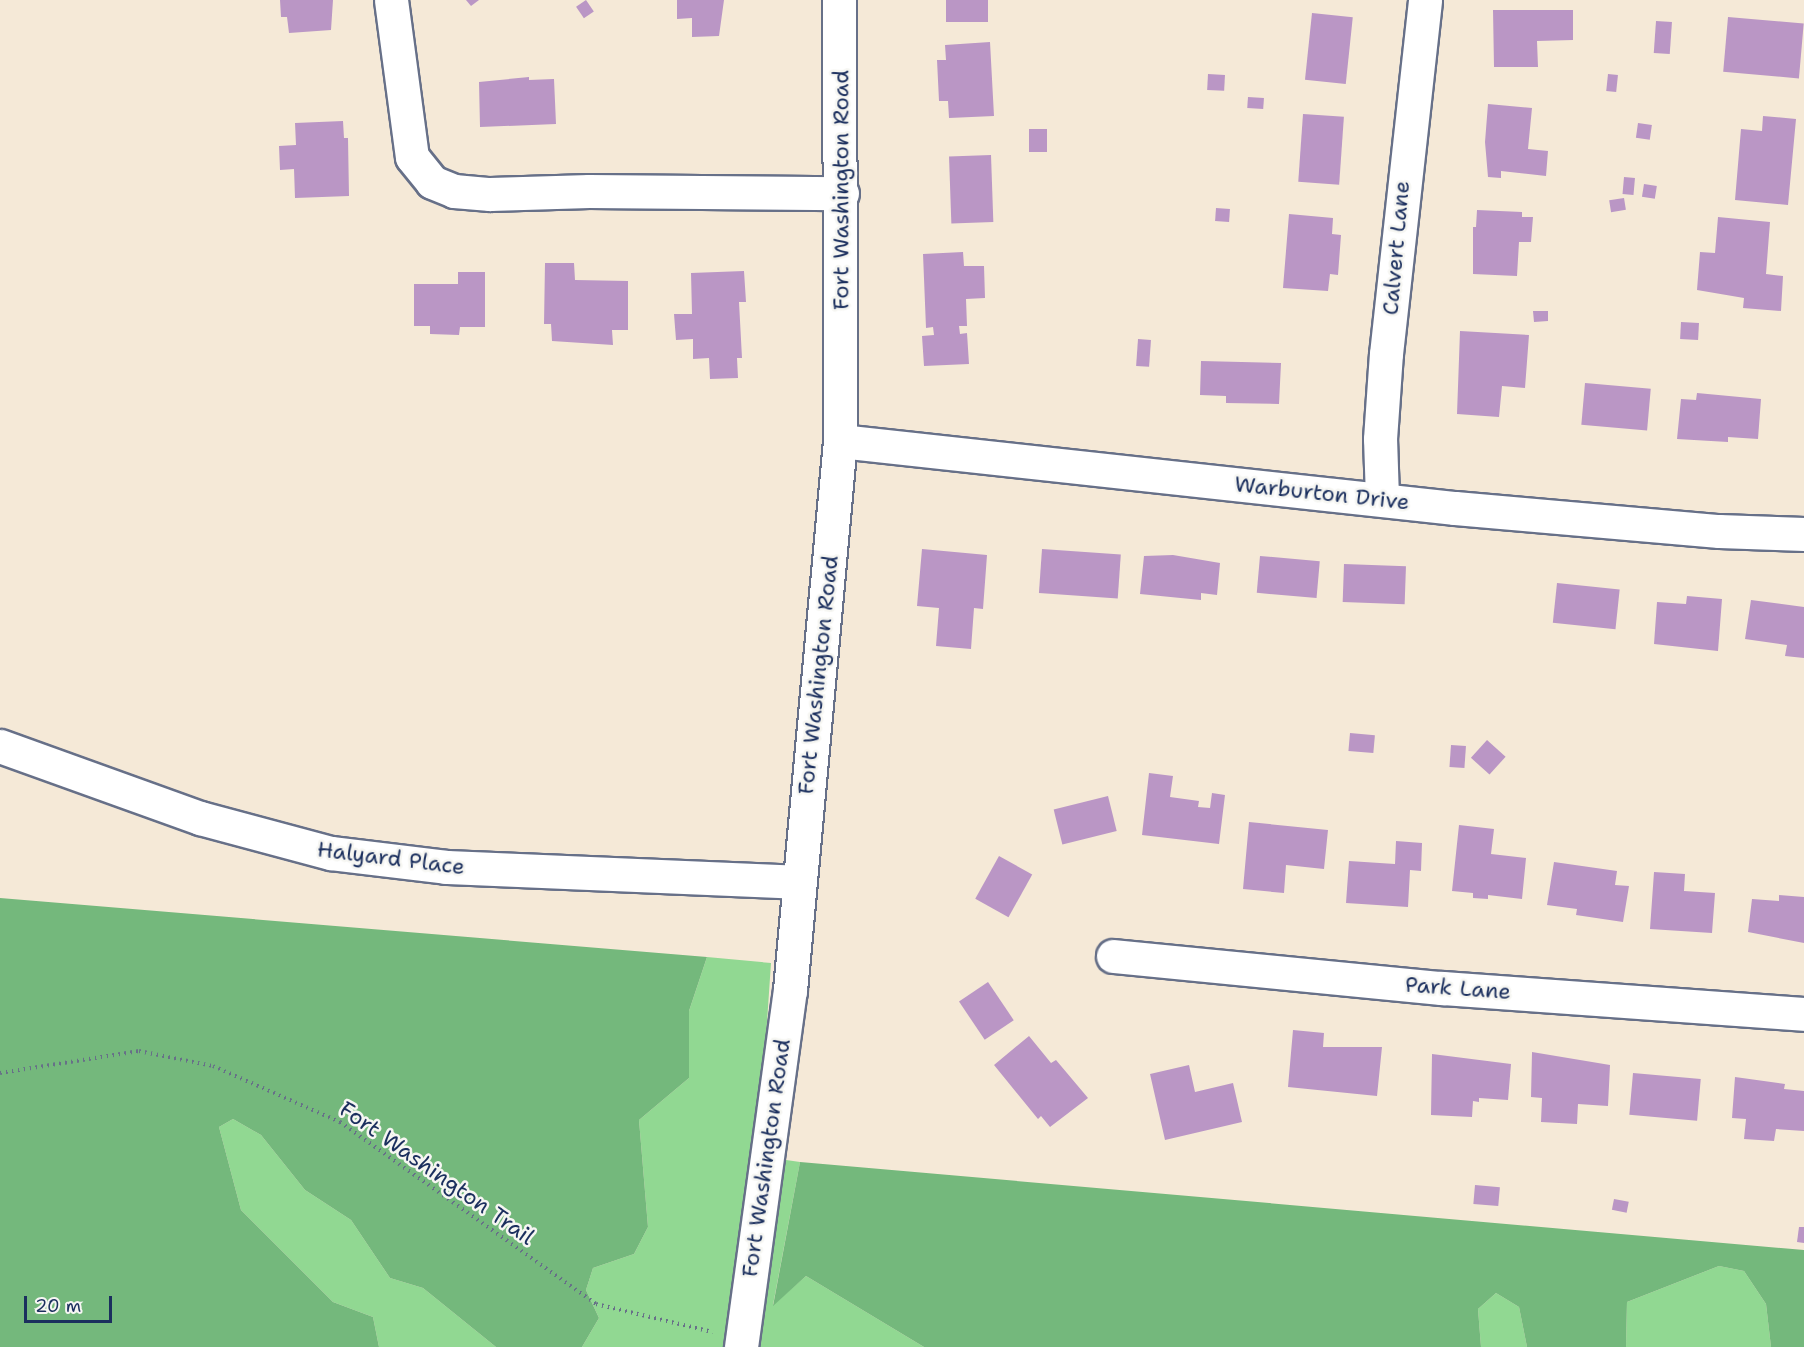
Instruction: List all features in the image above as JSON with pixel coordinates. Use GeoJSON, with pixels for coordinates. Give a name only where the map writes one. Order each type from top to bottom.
{"type":"FeatureCollection","features":[{"type":"Feature","properties":{"kind":"street"},"geometry":{"type":"LineString","coordinates":[[391,0],[412,157],[432,182],[454,191],[490,194],[589,190],[842,193]]}},
{"type":"Feature","properties":{"kind":"street","name":"Fort Washington Road"},"geometry":{"type":"LineString","coordinates":[[742,1343],[790,990],[798,882],[840,441],[842,193],[840,0]]}},
{"type":"Feature","properties":{"kind":"street","name":"Calvert Lane"},"geometry":{"type":"LineString","coordinates":[[1382,498],[1380,439],[1386,354],[1409,120],[1425,0]]}},
{"type":"Feature","properties":{"kind":"street","name":"Warburton Drive"},"geometry":{"type":"LineString","coordinates":[[840,441],[1615,523],[1804,534]]}},
{"type":"Feature","properties":{"kind":"street","name":"Halyard Place"},"geometry":{"type":"LineString","coordinates":[[0,746],[200,818],[331,854],[446,867],[798,882]]}},
{"type":"Feature","properties":{"kind":"street","name":"Park Lane"},"geometry":{"type":"LineString","coordinates":[[1113,956],[1442,987],[1804,1014]]}},
{"type":"Feature","properties":{"kind":"path","name":"Fort Washington Trail"},"geometry":{"type":"LineString","coordinates":[[0,1073],[139,1051],[213,1066],[340,1122],[596,1304],[742,1343]]}},
{"type":"Feature","properties":{"kind":"green space"},"geometry":{"type":"Polygon","coordinates":[[[0,898],[707,957],[689,1011],[689,1078],[639,1120],[648,1227],[634,1254],[593,1268],[586,1290],[599,1318],[582,1347],[496,1347],[423,1288],[390,1278],[351,1220],[305,1190],[261,1135],[233,1119],[219,1127],[241,1210],[333,1302],[373,1317],[379,1347],[0,1347],[0,898]]]}},
{"type":"Feature","properties":{"kind":"green space"},"geometry":{"type":"Polygon","coordinates":[[[707,957],[771,963],[758,1156],[800,1162],[773,1305],[806,1276],[924,1347],[582,1347],[599,1318],[586,1290],[593,1268],[634,1254],[648,1227],[639,1120],[689,1078],[689,1011],[707,957]]]}},
{"type":"Feature","properties":{"kind":"green space"},"geometry":{"type":"Polygon","coordinates":[[[233,1119],[261,1135],[305,1190],[351,1220],[390,1278],[423,1288],[496,1347],[379,1347],[373,1317],[333,1302],[241,1210],[219,1127],[233,1119]]]}},
{"type":"Feature","properties":{"kind":"green space"},"geometry":{"type":"Polygon","coordinates":[[[800,1162],[1804,1250],[1804,1347],[1771,1347],[1766,1304],[1744,1271],[1719,1266],[1627,1302],[1626,1347],[1527,1347],[1519,1307],[1496,1293],[1478,1309],[1481,1347],[924,1347],[806,1276],[773,1306],[800,1162]]]}},
{"type":"Feature","properties":{"kind":"green space"},"geometry":{"type":"Polygon","coordinates":[[[1719,1266],[1744,1271],[1766,1304],[1771,1347],[1626,1347],[1627,1302],[1719,1266]]]}},
{"type":"Feature","properties":{"kind":"green space"},"geometry":{"type":"Polygon","coordinates":[[[1496,1293],[1519,1307],[1527,1347],[1481,1347],[1478,1309],[1496,1293]]]}},
{"type":"Feature","properties":{"kind":"building"},"geometry":{"type":"Polygon","coordinates":[[[280,0],[333,0],[331,30],[289,33],[287,17],[281,17],[280,0]]]}},
{"type":"Feature","properties":{"kind":"building"},"geometry":{"type":"Polygon","coordinates":[[[466,0],[479,0],[471,6],[466,0]]]}},
{"type":"Feature","properties":{"kind":"building"},"geometry":{"type":"Polygon","coordinates":[[[586,0],[594,12],[584,18],[576,7],[586,0]]]}},
{"type":"Feature","properties":{"kind":"building"},"geometry":{"type":"Polygon","coordinates":[[[677,0],[724,0],[719,36],[692,37],[692,18],[677,19],[677,0]]]}},
{"type":"Feature","properties":{"kind":"building"},"geometry":{"type":"Polygon","coordinates":[[[946,0],[988,0],[988,22],[946,22],[946,0]]]}},
{"type":"Feature","properties":{"kind":"building"},"geometry":{"type":"Polygon","coordinates":[[[1493,10],[1573,10],[1573,40],[1537,41],[1538,67],[1494,67],[1493,10]]]}},
{"type":"Feature","properties":{"kind":"building"},"geometry":{"type":"Polygon","coordinates":[[[1312,13],[1353,17],[1346,84],[1305,80],[1312,13]]]}},
{"type":"Feature","properties":{"kind":"building"},"geometry":{"type":"Polygon","coordinates":[[[1728,17],[1804,24],[1799,78],[1723,72],[1728,17]]]}},
{"type":"Feature","properties":{"kind":"building"},"geometry":{"type":"Polygon","coordinates":[[[1656,21],[1672,22],[1670,54],[1654,53],[1656,21]]]}},
{"type":"Feature","properties":{"kind":"building"},"geometry":{"type":"Polygon","coordinates":[[[990,42],[994,116],[949,118],[948,101],[939,101],[937,60],[946,60],[945,45],[990,42]]]}},
{"type":"Feature","properties":{"kind":"building"},"geometry":{"type":"Polygon","coordinates":[[[1208,74],[1225,75],[1224,91],[1207,90],[1208,74]]]}},
{"type":"Feature","properties":{"kind":"building"},"geometry":{"type":"Polygon","coordinates":[[[1608,74],[1618,75],[1616,92],[1606,91],[1608,74]]]}},
{"type":"Feature","properties":{"kind":"building"},"geometry":{"type":"Polygon","coordinates":[[[529,77],[529,80],[554,79],[556,124],[480,127],[479,82],[529,77]]]}},
{"type":"Feature","properties":{"kind":"building"},"geometry":{"type":"Polygon","coordinates":[[[1248,97],[1264,98],[1263,109],[1247,108],[1248,97]]]}},
{"type":"Feature","properties":{"kind":"building"},"geometry":{"type":"Polygon","coordinates":[[[1488,104],[1532,108],[1528,149],[1548,151],[1546,176],[1501,171],[1501,178],[1488,177],[1485,142],[1488,104]]]}},
{"type":"Feature","properties":{"kind":"building"},"geometry":{"type":"Polygon","coordinates":[[[1303,114],[1344,117],[1339,185],[1298,182],[1303,114]]]}},
{"type":"Feature","properties":{"kind":"building"},"geometry":{"type":"Polygon","coordinates":[[[1763,116],[1796,119],[1788,205],[1735,200],[1741,129],[1762,131],[1763,116]]]}},
{"type":"Feature","properties":{"kind":"building"},"geometry":{"type":"Polygon","coordinates":[[[343,121],[344,138],[348,138],[349,196],[295,198],[294,169],[280,170],[279,146],[296,145],[295,123],[343,121]]]}},
{"type":"Feature","properties":{"kind":"building"},"geometry":{"type":"Polygon","coordinates":[[[1638,123],[1652,125],[1650,140],[1636,138],[1638,123]]]}},
{"type":"Feature","properties":{"kind":"building"},"geometry":{"type":"Polygon","coordinates":[[[1029,129],[1047,129],[1047,152],[1029,152],[1029,129]]]}},
{"type":"Feature","properties":{"kind":"building"},"geometry":{"type":"Polygon","coordinates":[[[991,155],[993,222],[951,223],[949,156],[991,155]]]}},
{"type":"Feature","properties":{"kind":"building"},"geometry":{"type":"Polygon","coordinates":[[[1624,177],[1635,178],[1633,195],[1623,194],[1624,177]]]}},
{"type":"Feature","properties":{"kind":"building"},"geometry":{"type":"Polygon","coordinates":[[[1644,184],[1657,186],[1655,199],[1642,197],[1644,184]]]}},
{"type":"Feature","properties":{"kind":"building"},"geometry":{"type":"Polygon","coordinates":[[[1624,198],[1626,210],[1611,212],[1609,200],[1624,198]]]}},
{"type":"Feature","properties":{"kind":"building"},"geometry":{"type":"Polygon","coordinates":[[[1216,208],[1230,209],[1229,222],[1215,221],[1216,208]]]}},
{"type":"Feature","properties":{"kind":"building"},"geometry":{"type":"Polygon","coordinates":[[[1477,210],[1522,212],[1522,217],[1533,217],[1531,242],[1519,242],[1517,276],[1473,274],[1473,227],[1476,227],[1477,210]]]}},
{"type":"Feature","properties":{"kind":"building"},"geometry":{"type":"Polygon","coordinates":[[[1289,214],[1333,218],[1332,234],[1341,235],[1338,275],[1330,274],[1328,291],[1283,288],[1289,214]]]}},
{"type":"Feature","properties":{"kind":"building"},"geometry":{"type":"Polygon","coordinates":[[[1718,217],[1770,222],[1766,274],[1783,276],[1781,311],[1743,308],[1744,298],[1697,290],[1700,252],[1715,253],[1718,217]]]}},
{"type":"Feature","properties":{"kind":"building"},"geometry":{"type":"Polygon","coordinates":[[[963,252],[964,266],[984,266],[985,298],[966,299],[967,326],[959,326],[960,334],[967,333],[969,364],[924,366],[922,336],[934,335],[933,327],[926,328],[923,254],[963,252]]]}},
{"type":"Feature","properties":{"kind":"building"},"geometry":{"type":"Polygon","coordinates":[[[545,263],[574,263],[575,280],[628,281],[628,330],[612,330],[613,345],[552,341],[551,324],[544,324],[545,263]]]}},
{"type":"Feature","properties":{"kind":"building"},"geometry":{"type":"Polygon","coordinates":[[[744,271],[746,302],[739,302],[742,358],[737,358],[738,378],[710,379],[709,358],[693,359],[693,339],[676,340],[674,314],[692,314],[691,273],[744,271]]]}},
{"type":"Feature","properties":{"kind":"building"},"geometry":{"type":"Polygon","coordinates":[[[458,272],[485,272],[485,327],[460,327],[459,335],[430,334],[430,326],[414,326],[414,284],[458,284],[458,272]]]}},
{"type":"Feature","properties":{"kind":"building"},"geometry":{"type":"Polygon","coordinates":[[[1533,311],[1548,311],[1548,321],[1534,322],[1533,311]]]}},
{"type":"Feature","properties":{"kind":"building"},"geometry":{"type":"Polygon","coordinates":[[[1681,322],[1699,323],[1698,340],[1680,339],[1681,322]]]}},
{"type":"Feature","properties":{"kind":"building"},"geometry":{"type":"Polygon","coordinates":[[[1460,331],[1529,335],[1525,388],[1502,386],[1499,417],[1457,414],[1460,331]]]}},
{"type":"Feature","properties":{"kind":"building"},"geometry":{"type":"Polygon","coordinates":[[[1138,339],[1151,340],[1149,367],[1136,366],[1138,339]]]}},
{"type":"Feature","properties":{"kind":"building"},"geometry":{"type":"Polygon","coordinates":[[[1201,361],[1281,363],[1279,404],[1226,403],[1226,396],[1200,395],[1201,361]]]}},
{"type":"Feature","properties":{"kind":"building"},"geometry":{"type":"Polygon","coordinates":[[[1585,383],[1651,389],[1647,431],[1581,425],[1585,383]]]}},
{"type":"Feature","properties":{"kind":"building"},"geometry":{"type":"Polygon","coordinates":[[[1697,393],[1761,399],[1758,439],[1728,437],[1728,442],[1677,439],[1681,399],[1696,400],[1697,393]]]}},
{"type":"Feature","properties":{"kind":"building"},"geometry":{"type":"Polygon","coordinates":[[[922,549],[987,555],[983,609],[974,608],[971,649],[936,646],[939,608],[917,606],[922,549]]]}},
{"type":"Feature","properties":{"kind":"building"},"geometry":{"type":"Polygon","coordinates":[[[1042,549],[1121,555],[1118,598],[1039,593],[1042,549]]]}},
{"type":"Feature","properties":{"kind":"building"},"geometry":{"type":"Polygon","coordinates":[[[1173,555],[1220,563],[1217,595],[1201,593],[1201,600],[1140,594],[1144,556],[1173,555]]]}},
{"type":"Feature","properties":{"kind":"building"},"geometry":{"type":"Polygon","coordinates":[[[1260,556],[1320,561],[1317,598],[1257,593],[1260,556]]]}},
{"type":"Feature","properties":{"kind":"building"},"geometry":{"type":"Polygon","coordinates":[[[1344,564],[1406,566],[1405,604],[1343,602],[1344,564]]]}},
{"type":"Feature","properties":{"kind":"building"},"geometry":{"type":"Polygon","coordinates":[[[1557,583],[1620,590],[1615,629],[1553,623],[1557,583]]]}},
{"type":"Feature","properties":{"kind":"building"},"geometry":{"type":"Polygon","coordinates":[[[1687,596],[1722,599],[1718,651],[1654,644],[1657,602],[1686,604],[1687,596]]]}},
{"type":"Feature","properties":{"kind":"building"},"geometry":{"type":"Polygon","coordinates":[[[1751,600],[1804,607],[1804,658],[1785,656],[1787,645],[1745,639],[1751,600]]]}},
{"type":"Feature","properties":{"kind":"building"},"geometry":{"type":"Polygon","coordinates":[[[1350,733],[1375,735],[1373,753],[1348,751],[1350,733]]]}},
{"type":"Feature","properties":{"kind":"building"},"geometry":{"type":"Polygon","coordinates":[[[1487,740],[1506,757],[1490,775],[1471,758],[1487,740]]]}},
{"type":"Feature","properties":{"kind":"building"},"geometry":{"type":"Polygon","coordinates":[[[1451,745],[1466,746],[1464,768],[1449,767],[1451,745]]]}},
{"type":"Feature","properties":{"kind":"building"},"geometry":{"type":"Polygon","coordinates":[[[1149,773],[1173,776],[1170,797],[1199,801],[1198,807],[1210,808],[1212,793],[1225,795],[1219,844],[1142,835],[1149,773]]]}},
{"type":"Feature","properties":{"kind":"building"},"geometry":{"type":"Polygon","coordinates":[[[1108,796],[1117,831],[1062,844],[1054,810],[1108,796]]]}},
{"type":"Feature","properties":{"kind":"building"},"geometry":{"type":"Polygon","coordinates":[[[1249,822],[1328,830],[1324,869],[1286,865],[1284,893],[1243,889],[1249,822]]]}},
{"type":"Feature","properties":{"kind":"building"},"geometry":{"type":"Polygon","coordinates":[[[1459,825],[1494,829],[1491,854],[1526,858],[1522,899],[1488,895],[1488,899],[1473,898],[1473,893],[1452,891],[1459,825]]]}},
{"type":"Feature","properties":{"kind":"building"},"geometry":{"type":"Polygon","coordinates":[[[1396,841],[1422,843],[1421,871],[1410,870],[1408,907],[1346,903],[1349,861],[1395,864],[1396,841]]]}},
{"type":"Feature","properties":{"kind":"building"},"geometry":{"type":"Polygon","coordinates":[[[999,856],[1032,874],[1008,917],[975,899],[999,856]]]}},
{"type":"Feature","properties":{"kind":"building"},"geometry":{"type":"Polygon","coordinates":[[[1554,862],[1617,871],[1615,885],[1629,886],[1623,922],[1576,915],[1577,909],[1547,905],[1554,862]]]}},
{"type":"Feature","properties":{"kind":"building"},"geometry":{"type":"Polygon","coordinates":[[[1654,872],[1685,874],[1684,891],[1715,893],[1712,933],[1650,929],[1654,872]]]}},
{"type":"Feature","properties":{"kind":"building"},"geometry":{"type":"Polygon","coordinates":[[[1779,895],[1804,897],[1804,943],[1748,932],[1752,899],[1779,901],[1779,895]]]}},
{"type":"Feature","properties":{"kind":"building"},"geometry":{"type":"Polygon","coordinates":[[[988,982],[1014,1020],[985,1040],[959,1002],[988,982]]]}},
{"type":"Feature","properties":{"kind":"building"},"geometry":{"type":"Polygon","coordinates":[[[1293,1030],[1324,1033],[1323,1047],[1382,1047],[1377,1096],[1288,1087],[1293,1030]]]}},
{"type":"Feature","properties":{"kind":"building"},"geometry":{"type":"Polygon","coordinates":[[[1029,1036],[1051,1063],[1056,1060],[1088,1098],[1050,1127],[1041,1116],[1038,1119],[994,1065],[1029,1036]]]}},
{"type":"Feature","properties":{"kind":"building"},"geometry":{"type":"Polygon","coordinates":[[[1532,1052],[1610,1065],[1608,1106],[1578,1104],[1577,1124],[1541,1122],[1542,1098],[1531,1097],[1532,1052]]]}},
{"type":"Feature","properties":{"kind":"building"},"geometry":{"type":"Polygon","coordinates":[[[1432,1054],[1511,1064],[1508,1100],[1479,1098],[1479,1102],[1473,1101],[1472,1117],[1431,1115],[1432,1054]]]}},
{"type":"Feature","properties":{"kind":"building"},"geometry":{"type":"Polygon","coordinates":[[[1189,1065],[1195,1092],[1233,1083],[1242,1122],[1165,1140],[1150,1074],[1189,1065]]]}},
{"type":"Feature","properties":{"kind":"building"},"geometry":{"type":"Polygon","coordinates":[[[1633,1073],[1701,1079],[1697,1121],[1629,1115],[1633,1073]]]}},
{"type":"Feature","properties":{"kind":"building"},"geometry":{"type":"Polygon","coordinates":[[[1735,1077],[1785,1084],[1784,1089],[1804,1091],[1804,1131],[1776,1129],[1774,1141],[1744,1139],[1746,1119],[1732,1118],[1735,1077]]]}},
{"type":"Feature","properties":{"kind":"building"},"geometry":{"type":"Polygon","coordinates":[[[1475,1185],[1500,1187],[1498,1206],[1473,1204],[1475,1185]]]}},
{"type":"Feature","properties":{"kind":"building"},"geometry":{"type":"Polygon","coordinates":[[[1614,1199],[1629,1202],[1627,1213],[1612,1210],[1614,1199]]]}},
{"type":"Feature","properties":{"kind":"building"},"geometry":{"type":"Polygon","coordinates":[[[1799,1227],[1804,1227],[1804,1243],[1797,1242],[1799,1227]]]}}]}
